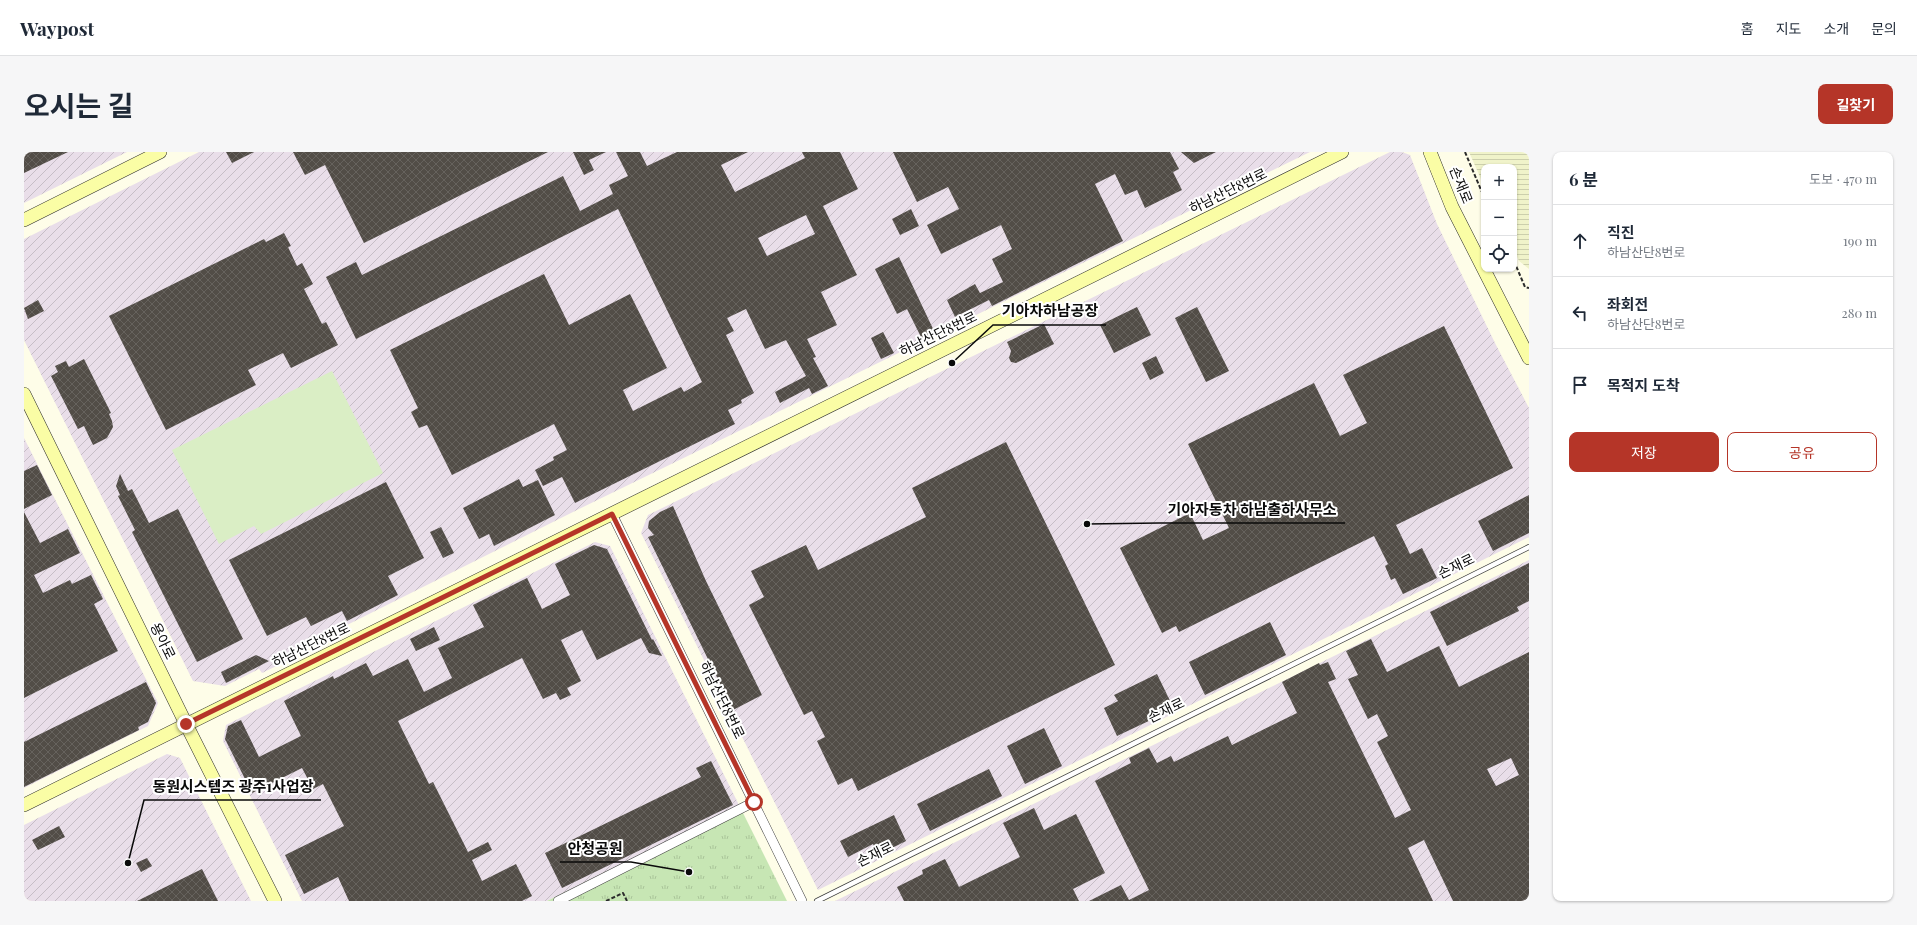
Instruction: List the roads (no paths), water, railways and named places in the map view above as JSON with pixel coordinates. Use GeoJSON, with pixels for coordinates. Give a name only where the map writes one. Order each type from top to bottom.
{"type":"FeatureCollection","features":[{"type":"Feature","properties":{"kind":"street"},"geometry":{"type":"LineString","coordinates":[[24,220],[160,152]]}},
{"type":"Feature","properties":{"kind":"street","name":"하남산단8번로"},"geometry":{"type":"LineString","coordinates":[[24,805],[1342,152]]}},
{"type":"Feature","properties":{"kind":"street","name":"손재로"},"geometry":{"type":"LineString","coordinates":[[1430,152],[1452,207],[1529,358]]}},
{"type":"Feature","properties":{"kind":"street","name":"용아로"},"geometry":{"type":"LineString","coordinates":[[24,394],[186,724],[275,901]]}},
{"type":"Feature","properties":{"kind":"street","name":"하남산단8번로"},"geometry":{"type":"LineString","coordinates":[[612,514],[802,901]]}},
{"type":"Feature","properties":{"kind":"street"},"geometry":{"type":"LineString","coordinates":[[558,901],[754,802]]}},
{"type":"Feature","properties":{"kind":"lane","name":"손재로"},"geometry":{"type":"LineString","coordinates":[[817,901],[1529,547]]}},
{"type":"Feature","properties":{"kind":"place","name":"기아차하남공장"},"geometry":{"type":"Point","coordinates":[952,363]}},
{"type":"Feature","properties":{"kind":"place","name":"기아자동차 하남출하사무소"},"geometry":{"type":"Point","coordinates":[1087,524]}},
{"type":"Feature","properties":{"kind":"place","name":"동원시스템즈 광주1사업장"},"geometry":{"type":"Point","coordinates":[128,863]}},
{"type":"Feature","properties":{"kind":"place","name":"안청공원"},"geometry":{"type":"Point","coordinates":[689,872]}}]}
